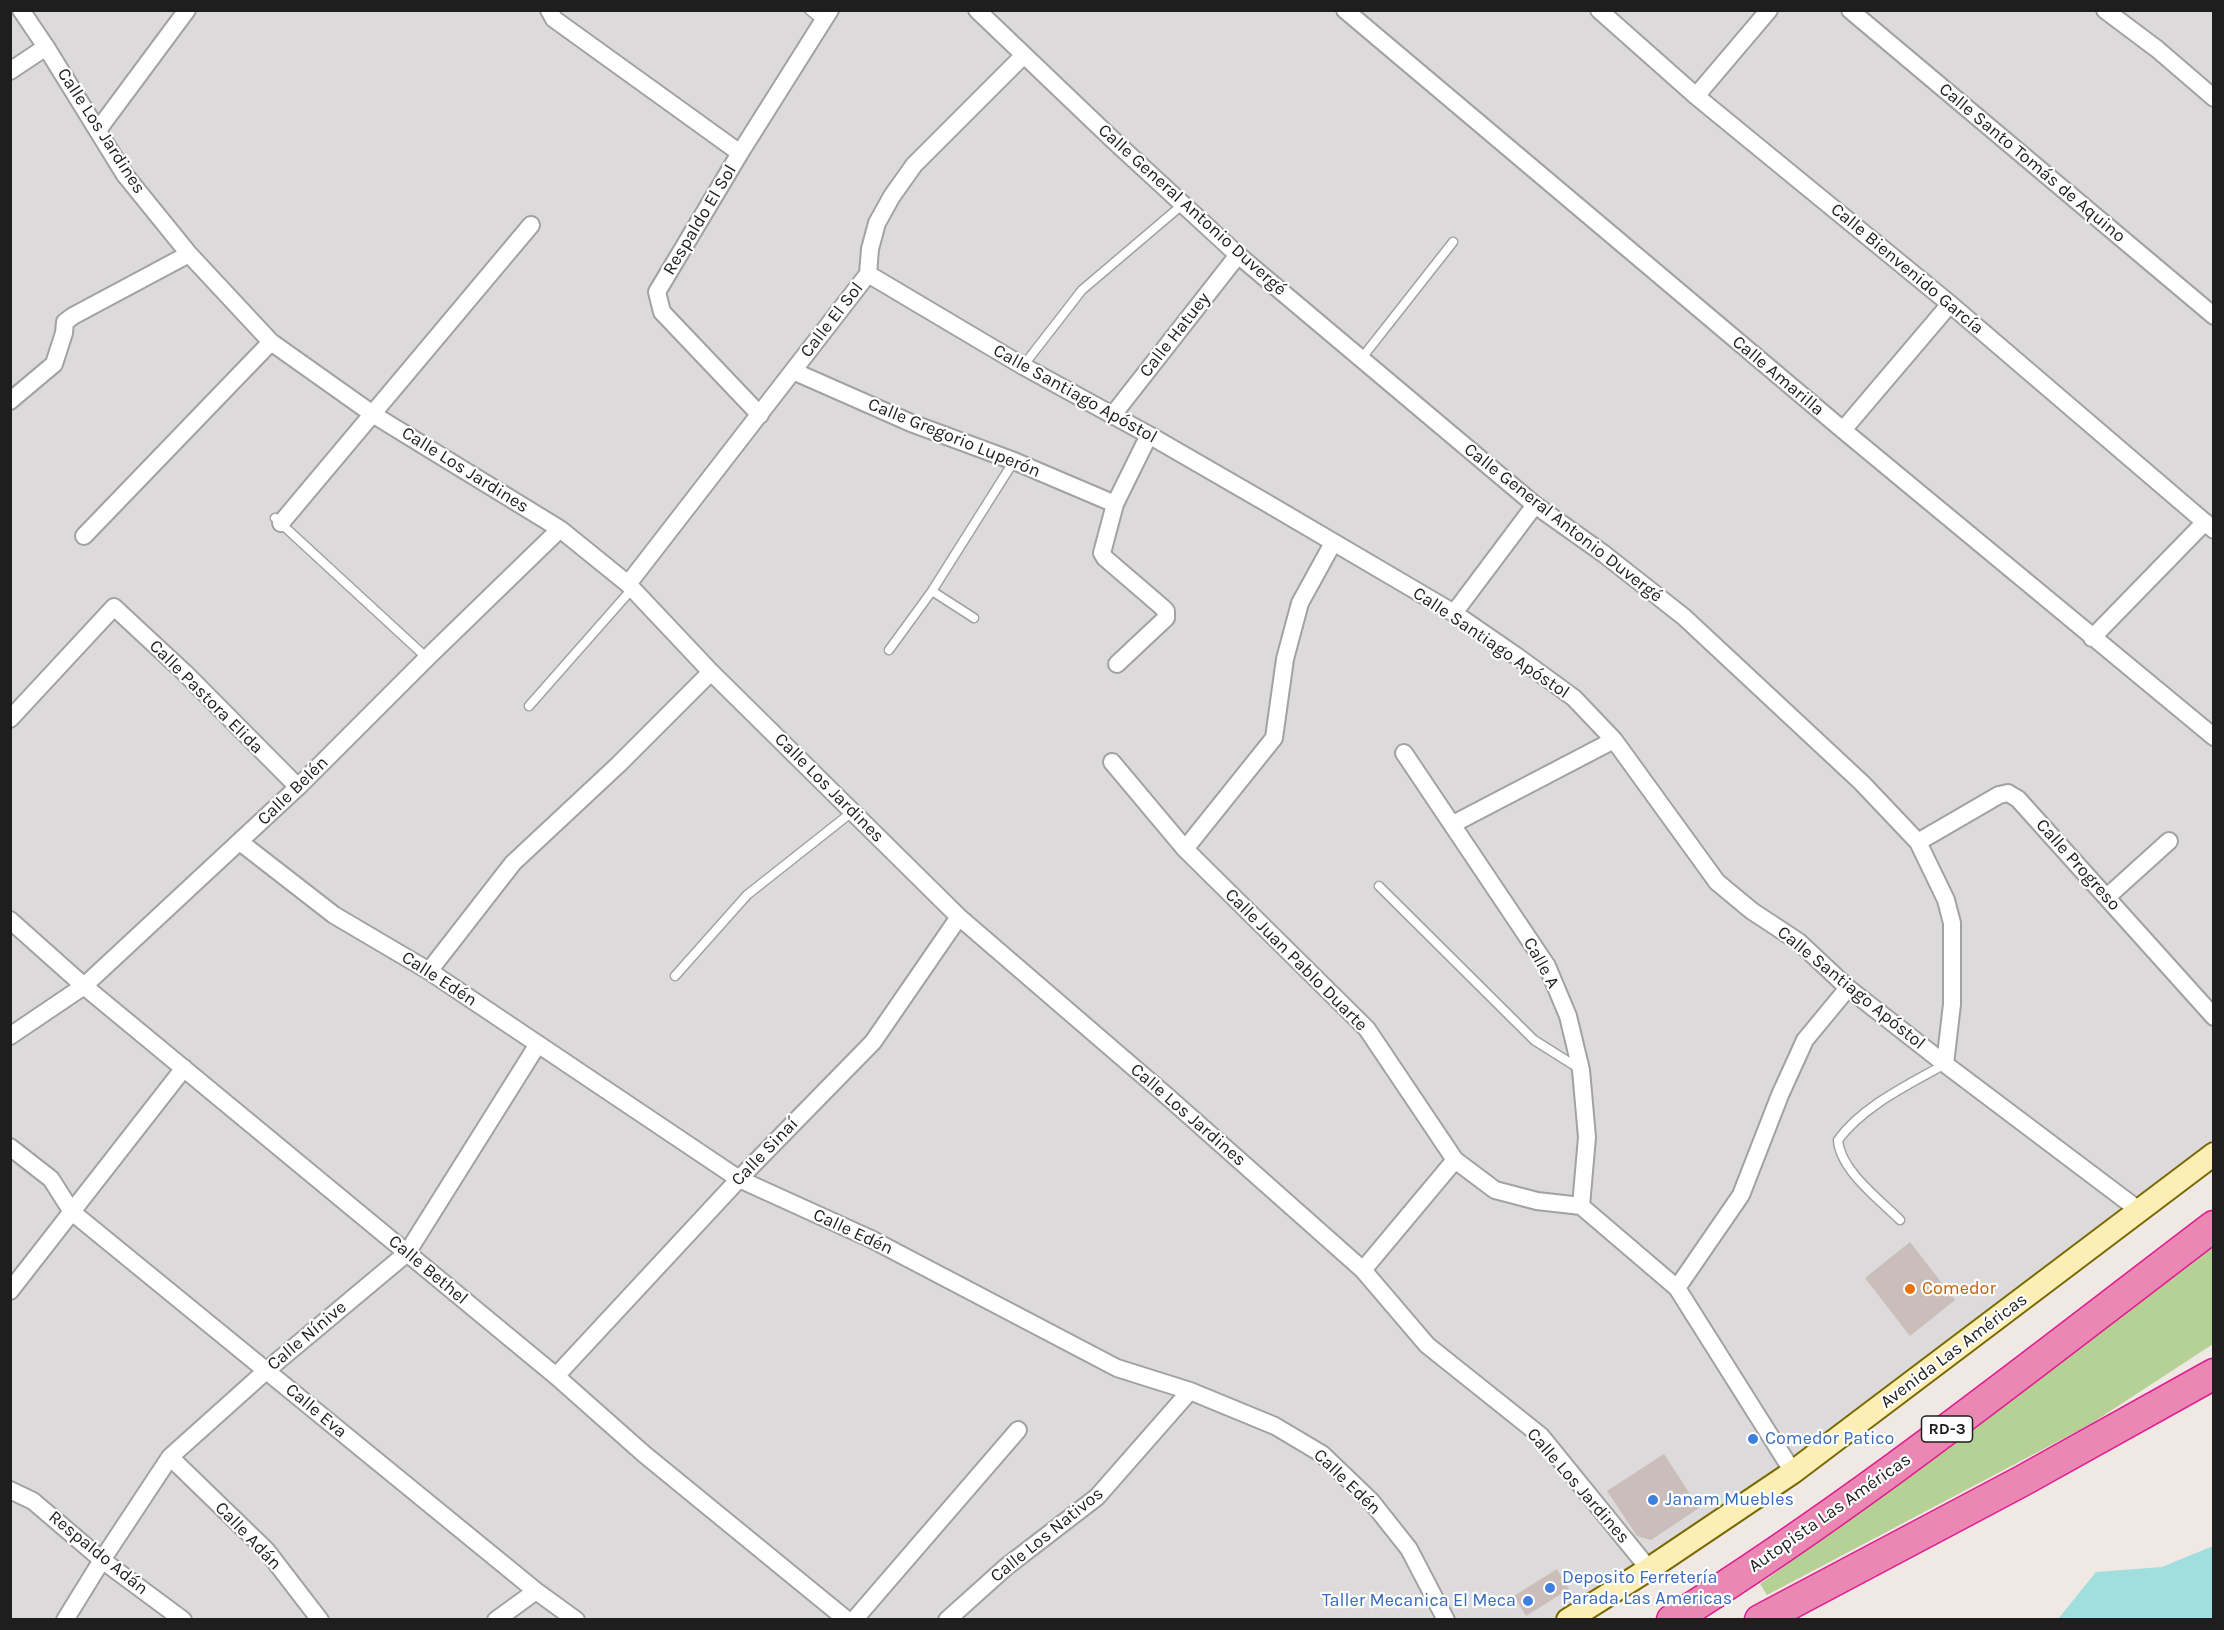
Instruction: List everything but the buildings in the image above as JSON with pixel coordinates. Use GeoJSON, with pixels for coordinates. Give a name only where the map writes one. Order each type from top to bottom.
{"type":"FeatureCollection","features":[{"type":"Feature","properties":{"kind":"highway","name":"Autopista Las Américas"},"geometry":{"type":"LineString","coordinates":[[1672,1620],[1863,1493],[2214,1226]]}},
{"type":"Feature","properties":{"kind":"highway"},"geometry":{"type":"LineString","coordinates":[[1760,1620],[2022,1481],[2214,1374]]}},
{"type":"Feature","properties":{"kind":"main road","name":"Avenida Las Américas"},"geometry":{"type":"LineString","coordinates":[[1568,1620],[1793,1472],[2214,1154]]}},
{"type":"Feature","properties":{"kind":"street","name":"Calle Los Jardines"},"geometry":{"type":"LineString","coordinates":[[21,10],[125,175],[189,254],[271,342],[374,415],[560,529],[630,587],[711,672],[959,917],[1168,1097],[1363,1270],[1427,1345],[1541,1436],[1648,1569]]}},
{"type":"Feature","properties":{"kind":"street"},"geometry":{"type":"LineString","coordinates":[[98,130],[187,10]]}},
{"type":"Feature","properties":{"kind":"street"},"geometry":{"type":"LineString","coordinates":[[549,10],[554,20],[740,153]]}},
{"type":"Feature","properties":{"kind":"street","name":"Calle General Antonio Duvergé"},"geometry":{"type":"LineString","coordinates":[[977,10],[1182,205],[1238,255],[1535,506],[1604,554],[1684,617],[1862,783],[1918,842],[1946,900],[1952,923],[1952,1004],[1945,1064]]}},
{"type":"Feature","properties":{"kind":"street","name":"Calle Amarilla"},"geometry":{"type":"LineString","coordinates":[[1345,10],[1843,430],[2214,737]]}},
{"type":"Feature","properties":{"kind":"street","name":"Calle Bienvenido García"},"geometry":{"type":"LineString","coordinates":[[1599,10],[1696,96],[1950,304],[2209,526]]}},
{"type":"Feature","properties":{"kind":"street"},"geometry":{"type":"LineString","coordinates":[[1696,96],[1769,10]]}},
{"type":"Feature","properties":{"kind":"street","name":"Calle Santo Tomás de Aquino"},"geometry":{"type":"LineString","coordinates":[[1850,10],[2214,316]]}},
{"type":"Feature","properties":{"kind":"street"},"geometry":{"type":"LineString","coordinates":[[2105,10],[2157,49],[2214,98]]}},
{"type":"Feature","properties":{"kind":"street","name":"Respaldo El Sol"},"geometry":{"type":"LineString","coordinates":[[760,415],[662,312],[657,292],[740,153],[826,16]]}},
{"type":"Feature","properties":{"kind":"street"},"geometry":{"type":"LineString","coordinates":[[10,70],[46,47]]}},
{"type":"Feature","properties":{"kind":"street","name":"Calle El Sol"},"geometry":{"type":"LineString","coordinates":[[630,587],[868,274],[870,249],[877,223],[914,165],[1024,55]]}},
{"type":"Feature","properties":{"kind":"street"},"geometry":{"type":"LineString","coordinates":[[278,521],[374,415],[531,225]]}},
{"type":"Feature","properties":{"kind":"street"},"geometry":{"type":"LineString","coordinates":[[10,401],[54,364],[64,333],[65,322],[189,254]]}},
{"type":"Feature","properties":{"kind":"street","name":"Calle Hatuey"},"geometry":{"type":"LineString","coordinates":[[1112,416],[1238,255]]}},
{"type":"Feature","properties":{"kind":"street","name":"Calle Santiago Apóstol"},"geometry":{"type":"LineString","coordinates":[[868,274],[1454,614],[1574,698],[1614,740],[1717,882],[1752,911],[1799,942],[1848,988],[1945,1064],[2140,1211]]}},
{"type":"Feature","properties":{"kind":"street"},"geometry":{"type":"LineString","coordinates":[[1843,430],[1950,304]]}},
{"type":"Feature","properties":{"kind":"street"},"geometry":{"type":"LineString","coordinates":[[84,536],[271,342]]}},
{"type":"Feature","properties":{"kind":"street","name":"Calle Gregorio Luperón"},"geometry":{"type":"LineString","coordinates":[[793,371],[911,423],[1014,461],[1115,504]]}},
{"type":"Feature","properties":{"kind":"street"},"geometry":{"type":"LineString","coordinates":[[1117,664],[1166,618],[1166,611],[1102,553],[1115,504],[1149,435]]}},
{"type":"Feature","properties":{"kind":"street"},"geometry":{"type":"LineString","coordinates":[[1454,614],[1535,506]]}},
{"type":"Feature","properties":{"kind":"street"},"geometry":{"type":"LineString","coordinates":[[2092,638],[2209,526]]}},
{"type":"Feature","properties":{"kind":"street","name":"Calle Belén"},"geometry":{"type":"LineString","coordinates":[[10,1036],[84,986],[298,788],[560,529]]}},
{"type":"Feature","properties":{"kind":"street"},"geometry":{"type":"LineString","coordinates":[[1185,849],[1274,738],[1286,659],[1300,603],[1333,543]]}},
{"type":"Feature","properties":{"kind":"street","name":"Calle Pastora Elida"},"geometry":{"type":"LineString","coordinates":[[10,719],[114,607],[185,672],[298,788]]}},
{"type":"Feature","properties":{"kind":"street"},"geometry":{"type":"LineString","coordinates":[[429,971],[513,863],[619,764],[711,672]]}},
{"type":"Feature","properties":{"kind":"street"},"geometry":{"type":"LineString","coordinates":[[1453,824],[1614,740]]}},
{"type":"Feature","properties":{"kind":"street","name":"Calle A"},"geometry":{"type":"LineString","coordinates":[[1404,753],[1547,966],[1568,1016],[1581,1070],[1587,1137],[1581,1206]]}},
{"type":"Feature","properties":{"kind":"street","name":"Calle Juan Pablo Duarte"},"geometry":{"type":"LineString","coordinates":[[1112,762],[1185,849],[1367,1029],[1455,1160],[1495,1190],[1537,1201],[1581,1206]]}},
{"type":"Feature","properties":{"kind":"street","name":"Calle Progreso"},"geometry":{"type":"LineString","coordinates":[[1918,842],[1999,795],[2008,793],[2018,799],[2214,1017]]}},
{"type":"Feature","properties":{"kind":"street"},"geometry":{"type":"LineString","coordinates":[[2107,897],[2169,841]]}},
{"type":"Feature","properties":{"kind":"street","name":"Calle Edén"},"geometry":{"type":"LineString","coordinates":[[240,842],[334,915],[429,971],[739,1179],[871,1239],[1117,1368],[1190,1391],[1275,1426],[1322,1454],[1371,1501],[1409,1549],[1446,1620]]}},
{"type":"Feature","properties":{"kind":"street","name":"Calle Sinaí"},"geometry":{"type":"LineString","coordinates":[[556,1376],[739,1179],[873,1042],[959,917]]}},
{"type":"Feature","properties":{"kind":"street","name":"Calle Bethel"},"geometry":{"type":"LineString","coordinates":[[10,920],[84,986],[556,1376],[644,1454],[847,1620]]}},
{"type":"Feature","properties":{"kind":"street"},"geometry":{"type":"LineString","coordinates":[[1677,1288],[1741,1195],[1780,1095],[1805,1040],[1848,988]]}},
{"type":"Feature","properties":{"kind":"street","name":"Calle Nínive"},"geometry":{"type":"LineString","coordinates":[[65,1620],[170,1457],[267,1370],[407,1253],[538,1044]]}},
{"type":"Feature","properties":{"kind":"street"},"geometry":{"type":"LineString","coordinates":[[10,1291],[184,1068]]}},
{"type":"Feature","properties":{"kind":"street","name":"Calle Eva"},"geometry":{"type":"LineString","coordinates":[[10,1147],[51,1179],[72,1212],[536,1591],[576,1620]]}},
{"type":"Feature","properties":{"kind":"street"},"geometry":{"type":"LineString","coordinates":[[1363,1270],[1455,1160]]}},
{"type":"Feature","properties":{"kind":"street"},"geometry":{"type":"LineString","coordinates":[[1581,1206],[1677,1288],[1793,1472]]}},
{"type":"Feature","properties":{"kind":"street","name":"Calle Los Nativos"},"geometry":{"type":"LineString","coordinates":[[947,1620],[1006,1567],[1097,1497],[1190,1391]]}},
{"type":"Feature","properties":{"kind":"street"},"geometry":{"type":"LineString","coordinates":[[854,1620],[1018,1430]]}},
{"type":"Feature","properties":{"kind":"street","name":"Calle Adán"},"geometry":{"type":"LineString","coordinates":[[170,1457],[267,1551],[320,1620]]}},
{"type":"Feature","properties":{"kind":"street","name":"Respaldo Adán"},"geometry":{"type":"LineString","coordinates":[[10,1490],[33,1501],[102,1560],[183,1620]]}},
{"type":"Feature","properties":{"kind":"street"},"geometry":{"type":"LineString","coordinates":[[496,1620],[536,1591]]}},
{"type":"Feature","properties":{"kind":"lane"},"geometry":{"type":"LineString","coordinates":[[809,10],[826,16]]}},
{"type":"Feature","properties":{"kind":"lane"},"geometry":{"type":"LineString","coordinates":[[1023,366],[1082,290],[1182,205]]}},
{"type":"Feature","properties":{"kind":"lane"},"geometry":{"type":"LineString","coordinates":[[1361,359],[1453,242]]}},
{"type":"Feature","properties":{"kind":"lane"},"geometry":{"type":"LineString","coordinates":[[889,650],[932,591],[1014,461]]}},
{"type":"Feature","properties":{"kind":"lane"},"geometry":{"type":"LineString","coordinates":[[278,521],[427,658]]}},
{"type":"Feature","properties":{"kind":"lane"},"geometry":{"type":"LineString","coordinates":[[529,706],[630,587]]}},
{"type":"Feature","properties":{"kind":"lane"},"geometry":{"type":"LineString","coordinates":[[932,591],[974,618]]}},
{"type":"Feature","properties":{"kind":"lane"},"geometry":{"type":"LineString","coordinates":[[675,976],[747,895],[852,812]]}},
{"type":"Feature","properties":{"kind":"lane"},"geometry":{"type":"LineString","coordinates":[[1379,886],[1534,1040],[1581,1070]]}},
{"type":"Feature","properties":{"kind":"lane"},"geometry":{"type":"LineString","coordinates":[[1900,1220],[1849,1168],[1839,1152],[1838,1140],[1850,1124],[1906,1085],[1945,1064]]}},
{"type":"Feature","properties":{"kind":"shaded area"},"geometry":{"type":"Polygon","coordinates":[[[11,11],[2213,11],[2213,1140],[1586,1619],[11,1620],[11,11]]]}},
{"type":"Feature","properties":{"kind":"green space"},"geometry":{"type":"Polygon","coordinates":[[[2213,1246],[2213,1344],[2089,1425],[1767,1595],[1760,1584],[2055,1368],[2213,1246]]]}},
{"type":"Feature","properties":{"kind":"water"},"geometry":{"type":"Polygon","coordinates":[[[2213,1546],[2213,1619],[2058,1619],[2096,1572],[2162,1567],[2213,1546]]]}},
{"type":"Feature","properties":{"kind":"place","name":"Comedor"},"geometry":{"type":"Point","coordinates":[1910,1289]}},
{"type":"Feature","properties":{"kind":"place","name":"Comedor Patico"},"geometry":{"type":"Point","coordinates":[1753,1439]}},
{"type":"Feature","properties":{"kind":"place","name":"Janam Muebles"},"geometry":{"type":"Point","coordinates":[1653,1500]}},
{"type":"Feature","properties":{"kind":"place","name":"Deposito Ferretería Parada Las Americas"},"geometry":{"type":"Point","coordinates":[1550,1588]}},
{"type":"Feature","properties":{"kind":"place","name":"Taller Mecanica El Meca"},"geometry":{"type":"Point","coordinates":[1528,1601]}}]}
